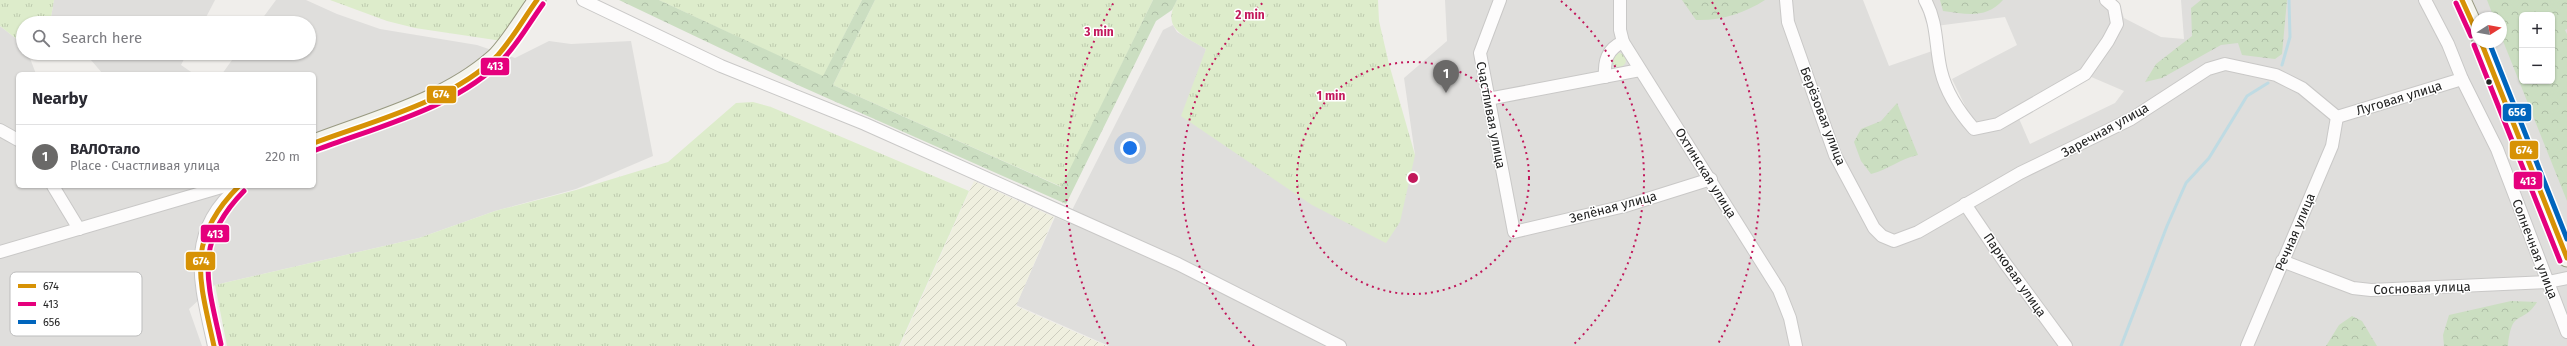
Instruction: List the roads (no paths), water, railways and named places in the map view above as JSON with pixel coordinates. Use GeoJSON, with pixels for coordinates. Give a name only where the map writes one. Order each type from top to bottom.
{"type":"FeatureCollection","features":[{"type":"Feature","properties":{"kind":"street"},"geometry":{"type":"LineString","coordinates":[[316,142],[404,109],[453,87],[494,58],[537,0]]}},
{"type":"Feature","properties":{"kind":"street"},"geometry":{"type":"LineString","coordinates":[[583,0],[721,66],[864,124],[1178,264],[1340,346]]}},
{"type":"Feature","properties":{"kind":"street","name":"Счастливая улица"},"geometry":{"type":"LineString","coordinates":[[1500,0],[1480,53],[1514,232]]}},
{"type":"Feature","properties":{"kind":"street","name":"Охтинская улица"},"geometry":{"type":"LineString","coordinates":[[1620,0],[1620,30],[1623,42],[1711,179],[1779,290],[1790,318],[1796,346]]}},
{"type":"Feature","properties":{"kind":"street","name":"Берёзовая улица"},"geometry":{"type":"LineString","coordinates":[[1786,0],[1788,22],[1835,155],[1874,228],[1882,236],[1894,241]]}},
{"type":"Feature","properties":{"kind":"street"},"geometry":{"type":"LineString","coordinates":[[1925,0],[1936,26],[1941,72],[1962,115],[1974,129],[1998,124],[2085,74],[2108,41],[2117,24],[2114,8],[2106,0]]}},
{"type":"Feature","properties":{"kind":"street","name":"Солнечная улица"},"geometry":{"type":"LineString","coordinates":[[2425,0],[2448,44],[2462,79],[2497,149],[2567,332]]}},
{"type":"Feature","properties":{"kind":"street"},"geometry":{"type":"LineString","coordinates":[[2462,0],[2471,20]]}},
{"type":"Feature","properties":{"kind":"street"},"geometry":{"type":"LineString","coordinates":[[1605,77],[1606,60],[1609,52],[1623,42]]}},
{"type":"Feature","properties":{"kind":"street"},"geometry":{"type":"LineString","coordinates":[[2483,48],[2567,258]]}},
{"type":"Feature","properties":{"kind":"street","name":"Заречная улица"},"geometry":{"type":"LineString","coordinates":[[1894,241],[1918,232],[2020,173],[2131,119],[2190,79],[2208,69],[2225,64],[2276,75],[2302,88],[2337,117]]}},
{"type":"Feature","properties":{"kind":"street"},"geometry":{"type":"LineString","coordinates":[[1488,99],[1640,70]]}},
{"type":"Feature","properties":{"kind":"street","name":"Луговая улица"},"geometry":{"type":"LineString","coordinates":[[2337,117],[2462,79]]}},
{"type":"Feature","properties":{"kind":"street","name":"Речная улица"},"geometry":{"type":"LineString","coordinates":[[2247,346],[2332,146],[2337,117]]}},
{"type":"Feature","properties":{"kind":"street"},"geometry":{"type":"LineString","coordinates":[[0,130],[16,139]]}},
{"type":"Feature","properties":{"kind":"street","name":"Зелёная улица"},"geometry":{"type":"LineString","coordinates":[[1514,232],[1626,206],[1711,179]]}},
{"type":"Feature","properties":{"kind":"street"},"geometry":{"type":"LineString","coordinates":[[53,188],[79,229]]}},
{"type":"Feature","properties":{"kind":"street"},"geometry":{"type":"LineString","coordinates":[[0,252],[218,188]]}},
{"type":"Feature","properties":{"kind":"street"},"geometry":{"type":"LineString","coordinates":[[214,346],[201,284],[201,259],[205,233],[213,213],[237,188]]}},
{"type":"Feature","properties":{"kind":"street","name":"Парковая улица"},"geometry":{"type":"LineString","coordinates":[[1965,204],[2005,263],[2066,346]]}},
{"type":"Feature","properties":{"kind":"street","name":"Сосновая улица"},"geometry":{"type":"LineString","coordinates":[[2282,261],[2353,288],[2371,290],[2548,282],[2567,278]]}},
{"type":"Feature","properties":{"kind":"waterway"},"geometry":{"type":"LineString","coordinates":[[2282,65],[2290,37],[2289,0]]}},
{"type":"Feature","properties":{"kind":"waterway"},"geometry":{"type":"LineString","coordinates":[[2121,346],[2167,226],[2186,183],[2209,158],[2247,96],[2268,83]]}},
{"type":"Feature","properties":{"kind":"place","name":"ВАЛОтало"},"geometry":{"type":"Point","coordinates":[1446,93]}}]}
